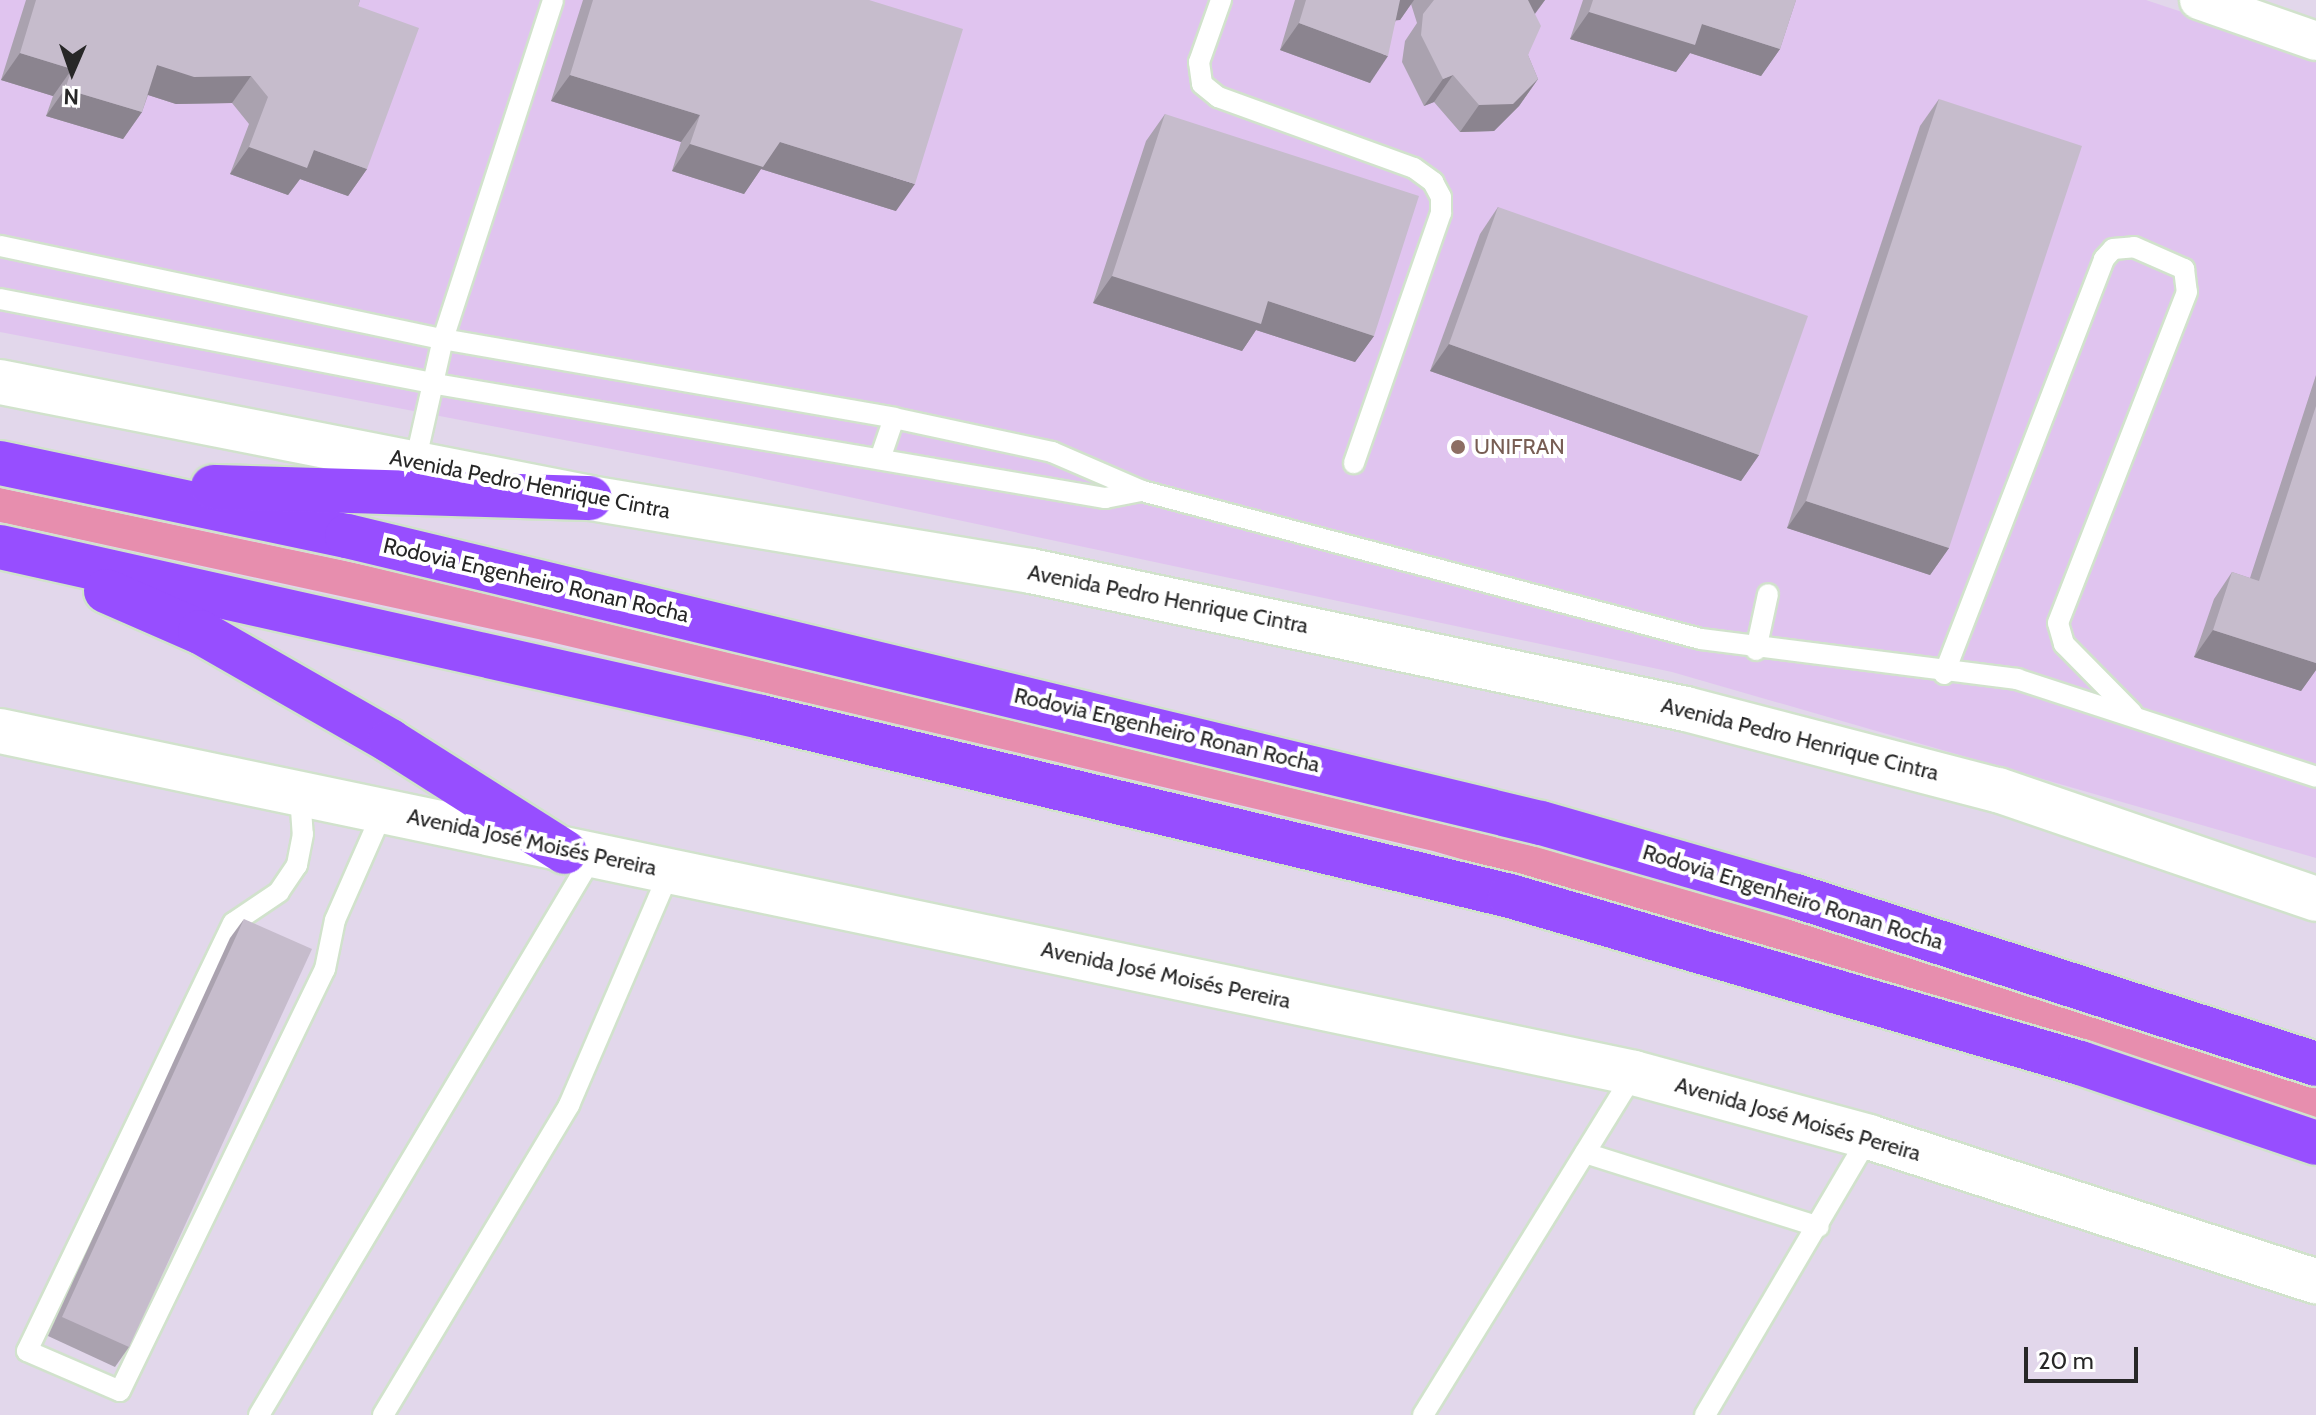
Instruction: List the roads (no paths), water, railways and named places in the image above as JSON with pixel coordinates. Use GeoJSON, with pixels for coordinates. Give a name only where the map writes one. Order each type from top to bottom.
{"type":"FeatureCollection","features":[{"type":"Feature","properties":{"kind":"highway"},"geometry":{"type":"LineString","coordinates":[[0,462],[219,488],[590,498]]}},
{"type":"Feature","properties":{"kind":"highway","name":"Rodovia Engenheiro Ronan Rocha"},"geometry":{"type":"LineString","coordinates":[[0,462],[347,536],[1541,823],[1796,896],[2316,1064]]}},
{"type":"Feature","properties":{"kind":"highway"},"geometry":{"type":"LineString","coordinates":[[4,548],[200,632],[578,854]]}},
{"type":"Feature","properties":{"kind":"highway"},"geometry":{"type":"LineString","coordinates":[[4,548],[745,713],[1510,896],[2080,1063],[2316,1143]]}},
{"type":"Feature","properties":{"kind":"street"},"geometry":{"type":"LineString","coordinates":[[2199,0],[2316,41]]}},
{"type":"Feature","properties":{"kind":"street","name":"Avenida Pedro Henrique Cintra"},"geometry":{"type":"LineString","coordinates":[[0,382],[590,498],[1031,571],[1686,709],[1998,790],[2316,899]]}},
{"type":"Feature","properties":{"kind":"street","name":"Avenida José Moisés Pereira"},"geometry":{"type":"LineString","coordinates":[[0,731],[1634,1073],[1869,1137],[2316,1281]]}},
{"type":"Feature","properties":{"kind":"lane"},"geometry":{"type":"LineString","coordinates":[[415,463],[436,384],[443,339],[553,0]]}},
{"type":"Feature","properties":{"kind":"lane"},"geometry":{"type":"LineString","coordinates":[[1221,0],[1199,62],[1202,84],[1218,97],[1414,168],[1433,182],[1441,197],[1441,213],[1354,463]]}},
{"type":"Feature","properties":{"kind":"lane"},"geometry":{"type":"LineString","coordinates":[[0,246],[443,339],[894,418],[1052,452],[1142,491],[1756,650],[1944,674],[2017,679],[2316,777]]}},
{"type":"Feature","properties":{"kind":"lane"},"geometry":{"type":"LineString","coordinates":[[1944,674],[2104,259],[2113,249],[2134,247],[2184,269],[2187,292],[2058,623],[2064,644],[2135,716]]}},
{"type":"Feature","properties":{"kind":"lane"},"geometry":{"type":"LineString","coordinates":[[0,299],[436,384],[881,456],[1105,498],[1142,491]]}},
{"type":"Feature","properties":{"kind":"lane"},"geometry":{"type":"LineString","coordinates":[[881,456],[894,418]]}},
{"type":"Feature","properties":{"kind":"lane"},"geometry":{"type":"LineString","coordinates":[[1756,650],[1768,594]]}},
{"type":"Feature","properties":{"kind":"lane"},"geometry":{"type":"LineString","coordinates":[[300,795],[303,834],[297,865],[279,892],[233,923],[27,1351],[120,1391],[325,969],[335,920],[383,811]]}},
{"type":"Feature","properties":{"kind":"lane"},"geometry":{"type":"LineString","coordinates":[[259,1415],[578,854]]}},
{"type":"Feature","properties":{"kind":"lane"},"geometry":{"type":"LineString","coordinates":[[383,1415],[569,1105],[670,871]]}},
{"type":"Feature","properties":{"kind":"lane"},"geometry":{"type":"LineString","coordinates":[[1423,1415],[1634,1073]]}},
{"type":"Feature","properties":{"kind":"lane"},"geometry":{"type":"LineString","coordinates":[[1705,1415],[1819,1227],[1869,1137]]}},
{"type":"Feature","properties":{"kind":"lane"},"geometry":{"type":"LineString","coordinates":[[1585,1153],[1819,1227]]}},
{"type":"Feature","properties":{"kind":"place","name":"UNIFRAN"},"geometry":{"type":"Point","coordinates":[1458,447]}}]}
